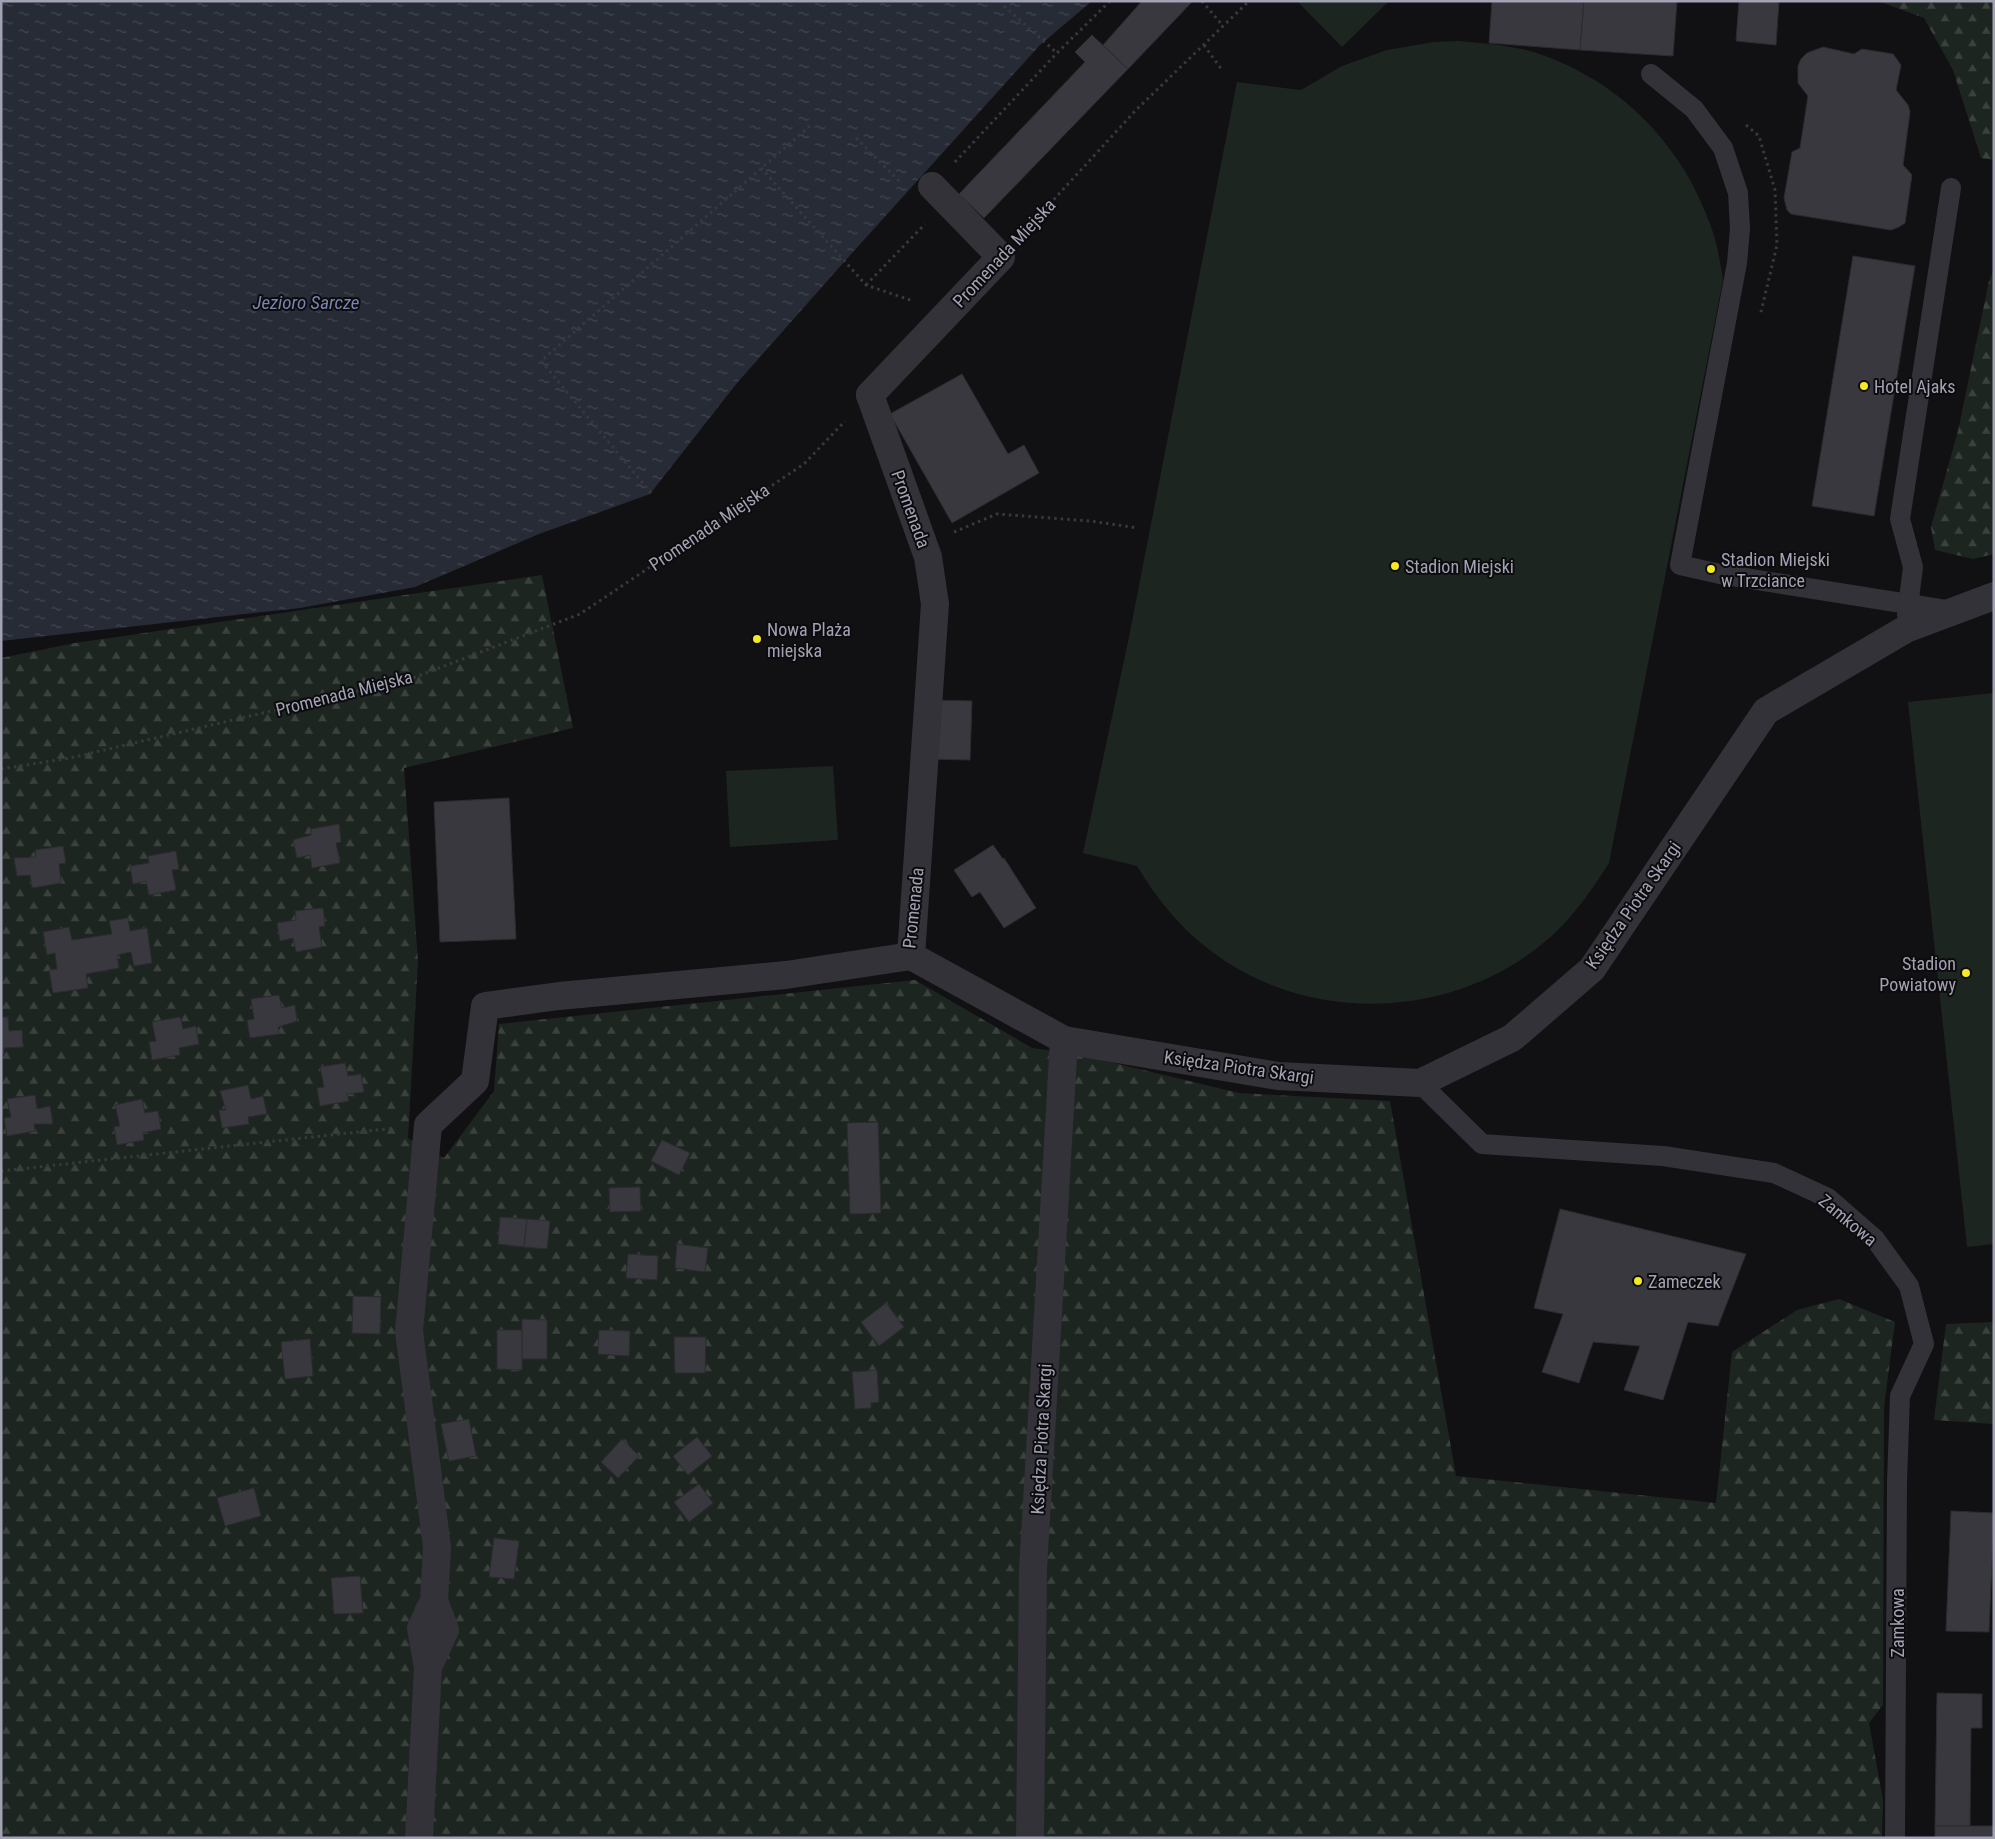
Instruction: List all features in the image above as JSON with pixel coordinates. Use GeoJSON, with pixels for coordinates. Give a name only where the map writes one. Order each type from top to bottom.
{"type":"FeatureCollection","features":[{"type":"Feature","properties":{"kind":"street"},"geometry":{"type":"LineString","coordinates":[[940,194],[1001,257]]}},
{"type":"Feature","properties":{"kind":"street","name":"Promenada Miejska"},"geometry":{"type":"LineString","coordinates":[[870,395],[1001,257]]}},
{"type":"Feature","properties":{"kind":"street","name":"Promenada"},"geometry":{"type":"LineString","coordinates":[[428,1125],[476,1081],[485,1006],[569,995],[786,976],[911,956],[934,604],[928,557],[870,395]]}},
{"type":"Feature","properties":{"kind":"street","name":"Księdza Piotra Skargi"},"geometry":{"type":"LineString","coordinates":[[911,956],[1064,1040],[1278,1076],[1420,1083],[1512,1038],[1592,969],[1766,711],[1906,617],[1954,611],[1994,596]]}},
{"type":"Feature","properties":{"kind":"street","name":"Księdza Piotra Skargi"},"geometry":{"type":"LineString","coordinates":[[1030,1838],[1034,1570],[1064,1040]]}},
{"type":"Feature","properties":{"kind":"street"},"geometry":{"type":"LineString","coordinates":[[419,1838],[428,1667],[445,1630],[434,1601],[437,1546],[409,1331],[428,1125]]}},
{"type":"Feature","properties":{"kind":"lane"},"geometry":{"type":"LineString","coordinates":[[1651,74],[1694,109],[1723,148],[1738,193],[1738,263],[1680,565],[1906,617],[1913,567],[1900,519],[1951,188]]}},
{"type":"Feature","properties":{"kind":"lane","name":"Zamkowa"},"geometry":{"type":"LineString","coordinates":[[1420,1083],[1482,1144],[1663,1156],[1774,1173],[1828,1198],[1875,1239],[1909,1286],[1924,1344],[1900,1396],[1897,1492],[1896,1838]]}},
{"type":"Feature","properties":{"kind":"path"},"geometry":{"type":"LineString","coordinates":[[866,285],[1057,53],[1110,1]]}},
{"type":"Feature","properties":{"kind":"path"},"geometry":{"type":"LineString","coordinates":[[1202,1],[1223,26]]}},
{"type":"Feature","properties":{"kind":"path","name":"Promenada Miejska"},"geometry":{"type":"LineString","coordinates":[[1001,257],[1136,110],[1249,1]]}},
{"type":"Feature","properties":{"kind":"path"},"geometry":{"type":"LineString","coordinates":[[1004,6],[1057,53]]}},
{"type":"Feature","properties":{"kind":"path"},"geometry":{"type":"LineString","coordinates":[[1204,45],[1222,70]]}},
{"type":"Feature","properties":{"kind":"path"},"geometry":{"type":"LineString","coordinates":[[651,493],[540,361],[812,124]]}},
{"type":"Feature","properties":{"kind":"path"},"geometry":{"type":"LineString","coordinates":[[1744,124],[1759,136],[1775,190],[1777,245],[1758,321]]}},
{"type":"Feature","properties":{"kind":"path"},"geometry":{"type":"LineString","coordinates":[[856,138],[905,187]]}},
{"type":"Feature","properties":{"kind":"path"},"geometry":{"type":"LineString","coordinates":[[761,168],[866,285],[916,302]]}},
{"type":"Feature","properties":{"kind":"path","name":"Promenada Miejska"},"geometry":{"type":"LineString","coordinates":[[1,769],[70,758],[413,678],[580,614],[804,464],[870,395]]}},
{"type":"Feature","properties":{"kind":"path"},"geometry":{"type":"LineString","coordinates":[[924,545],[997,514],[1090,521],[1138,528]]}},
{"type":"Feature","properties":{"kind":"path"},"geometry":{"type":"LineString","coordinates":[[1,1171],[428,1125]]}},
{"type":"Feature","properties":{"kind":"green space"},"geometry":{"type":"Polygon","coordinates":[[[1297,1],[1389,1],[1342,47],[1297,1]]]}},
{"type":"Feature","properties":{"kind":"green space"},"geometry":{"type":"Polygon","coordinates":[[[1878,1],[1994,1],[1994,160],[1981,158],[1953,70],[1924,18],[1878,1]]]}},
{"type":"Feature","properties":{"kind":"green space","name":"Stadion Miejski"},"geometry":{"type":"Polygon","coordinates":[[[1458,41],[1494,44],[1521,49],[1561,62],[1589,77],[1616,95],[1641,116],[1662,139],[1681,165],[1697,194],[1715,238],[1723,280],[1609,863],[1587,896],[1562,926],[1525,957],[1483,980],[1438,996],[1391,1003],[1344,1002],[1297,994],[1252,976],[1211,951],[1189,933],[1161,901],[1137,866],[1083,853],[1129,637],[1237,82],[1301,90],[1342,66],[1387,50],[1434,42],[1458,41]]]}},
{"type":"Feature","properties":{"kind":"green space"},"geometry":{"type":"Polygon","coordinates":[[[1994,270],[1994,554],[1973,559],[1935,550],[1931,527],[1958,431],[1989,281],[1994,270]]]}},
{"type":"Feature","properties":{"kind":"green space"},"geometry":{"type":"Polygon","coordinates":[[[542,575],[573,728],[404,768],[418,961],[408,1138],[444,1158],[494,1091],[499,1024],[915,980],[1032,1048],[1081,1055],[1239,1093],[1390,1101],[1456,1476],[1716,1503],[1732,1352],[1797,1310],[1839,1299],[1895,1322],[1884,1407],[1883,1705],[1869,1723],[1883,1800],[1882,1838],[1,1838],[1,658],[75,643],[542,575]]]}},
{"type":"Feature","properties":{"kind":"green space","name":"Stadion Powiatowy"},"geometry":{"type":"Polygon","coordinates":[[[1994,693],[1994,1244],[1967,1247],[1908,702],[1994,693]]]}},
{"type":"Feature","properties":{"kind":"green space"},"geometry":{"type":"Polygon","coordinates":[[[833,766],[838,840],[730,847],[726,771],[833,766]]]}},
{"type":"Feature","properties":{"kind":"green space"},"geometry":{"type":"Polygon","coordinates":[[[1994,1322],[1994,1424],[1934,1420],[1946,1324],[1994,1322]]]}},
{"type":"Feature","properties":{"kind":"water","name":"Jezioro Sarcze"},"geometry":{"type":"Polygon","coordinates":[[[1,1],[1092,1],[1040,45],[844,262],[737,383],[650,494],[539,534],[415,587],[300,608],[1,641],[1,1]]]}},
{"type":"Feature","properties":{"kind":"building"},"geometry":{"type":"Polygon","coordinates":[[[1142,1],[1192,2],[1128,69],[1103,45],[1142,1]]]}},
{"type":"Feature","properties":{"kind":"building"},"geometry":{"type":"Polygon","coordinates":[[[1492,1],[1584,1],[1580,50],[1489,43],[1492,1]]]}},
{"type":"Feature","properties":{"kind":"building"},"geometry":{"type":"Polygon","coordinates":[[[1584,1],[1677,1],[1673,56],[1580,50],[1584,1]]]}},
{"type":"Feature","properties":{"kind":"building"},"geometry":{"type":"Polygon","coordinates":[[[1739,1],[1779,1],[1776,45],[1736,41],[1739,1]]]}},
{"type":"Feature","properties":{"kind":"building"},"geometry":{"type":"Polygon","coordinates":[[[1092,35],[1128,69],[984,218],[959,194],[1085,62],[1075,52],[1092,35]]]}},
{"type":"Feature","properties":{"kind":"building"},"geometry":{"type":"Polygon","coordinates":[[[1823,47],[1854,54],[1862,49],[1893,54],[1901,65],[1896,90],[1908,105],[1910,112],[1903,165],[1912,175],[1905,223],[1899,227],[1891,230],[1791,214],[1787,210],[1784,198],[1792,152],[1800,148],[1808,96],[1798,83],[1798,66],[1801,59],[1807,53],[1823,47]]]}},
{"type":"Feature","properties":{"kind":"building","name":"Hotel Ajaks"},"geometry":{"type":"Polygon","coordinates":[[[1853,256],[1915,266],[1874,516],[1812,506],[1853,256]]]}},
{"type":"Feature","properties":{"kind":"building"},"geometry":{"type":"Polygon","coordinates":[[[962,374],[1008,454],[1024,445],[1039,473],[952,523],[890,414],[962,374]]]}},
{"type":"Feature","properties":{"kind":"building"},"geometry":{"type":"Polygon","coordinates":[[[931,700],[972,701],[970,760],[930,759],[931,700]]]}},
{"type":"Feature","properties":{"kind":"building"},"geometry":{"type":"Polygon","coordinates":[[[509,798],[516,939],[440,942],[434,802],[509,798]]]}},
{"type":"Feature","properties":{"kind":"building"},"geometry":{"type":"Polygon","coordinates":[[[339,824],[341,842],[336,843],[340,863],[312,868],[310,855],[297,858],[293,840],[311,835],[311,829],[339,824]]]}},
{"type":"Feature","properties":{"kind":"building"},"geometry":{"type":"Polygon","coordinates":[[[993,845],[1004,858],[1036,908],[1004,928],[980,892],[972,897],[954,870],[993,845]]]}},
{"type":"Feature","properties":{"kind":"building"},"geometry":{"type":"Polygon","coordinates":[[[63,846],[66,863],[59,864],[61,883],[32,888],[30,875],[17,876],[14,858],[36,857],[35,850],[63,846]]]}},
{"type":"Feature","properties":{"kind":"building"},"geometry":{"type":"Polygon","coordinates":[[[176,851],[179,869],[172,870],[176,890],[149,895],[146,881],[133,884],[130,866],[149,863],[148,856],[176,851]]]}},
{"type":"Feature","properties":{"kind":"building"},"geometry":{"type":"Polygon","coordinates":[[[323,908],[325,926],[319,927],[322,947],[296,952],[293,938],[280,941],[277,923],[296,920],[295,911],[323,908]]]}},
{"type":"Feature","properties":{"kind":"building"},"geometry":{"type":"Polygon","coordinates":[[[128,918],[130,931],[147,928],[152,963],[134,966],[131,952],[117,955],[119,968],[86,974],[88,988],[53,993],[49,970],[57,969],[55,953],[47,955],[43,932],[69,927],[72,940],[112,934],[109,921],[128,918]]]}},
{"type":"Feature","properties":{"kind":"building"},"geometry":{"type":"Polygon","coordinates":[[[279,995],[282,1008],[295,1005],[297,1021],[278,1027],[279,1034],[250,1038],[247,1020],[254,1019],[251,999],[279,995]]]}},
{"type":"Feature","properties":{"kind":"building"},"geometry":{"type":"Polygon","coordinates":[[[1,1017],[8,1017],[9,1031],[22,1030],[23,1047],[4,1048],[4,1055],[1,1055],[1,1017]]]}},
{"type":"Feature","properties":{"kind":"building"},"geometry":{"type":"Polygon","coordinates":[[[180,1017],[183,1029],[196,1026],[199,1044],[179,1048],[180,1055],[152,1060],[149,1042],[156,1041],[152,1022],[180,1017]]]}},
{"type":"Feature","properties":{"kind":"building"},"geometry":{"type":"Polygon","coordinates":[[[345,1063],[348,1076],[361,1074],[364,1092],[347,1094],[349,1101],[320,1106],[317,1088],[324,1087],[320,1067],[345,1063]]]}},
{"type":"Feature","properties":{"kind":"building"},"geometry":{"type":"Polygon","coordinates":[[[248,1085],[251,1099],[263,1096],[267,1114],[248,1117],[249,1124],[222,1128],[219,1110],[226,1110],[220,1091],[248,1085]]]}},
{"type":"Feature","properties":{"kind":"building"},"geometry":{"type":"Polygon","coordinates":[[[35,1095],[37,1109],[50,1106],[53,1124],[34,1124],[35,1131],[7,1136],[4,1118],[11,1117],[7,1099],[35,1095]]]}},
{"type":"Feature","properties":{"kind":"building"},"geometry":{"type":"Polygon","coordinates":[[[142,1099],[145,1113],[158,1111],[161,1129],[143,1133],[144,1140],[117,1145],[114,1127],[120,1126],[115,1105],[142,1099]]]}},
{"type":"Feature","properties":{"kind":"building"},"geometry":{"type":"Polygon","coordinates":[[[878,1122],[881,1213],[850,1214],[847,1123],[878,1122]]]}},
{"type":"Feature","properties":{"kind":"building"},"geometry":{"type":"Polygon","coordinates":[[[662,1140],[690,1153],[679,1175],[651,1161],[662,1140]]]}},
{"type":"Feature","properties":{"kind":"building"},"geometry":{"type":"Polygon","coordinates":[[[640,1187],[641,1211],[610,1212],[609,1188],[640,1187]]]}},
{"type":"Feature","properties":{"kind":"building","name":"Zameczek"},"geometry":{"type":"Polygon","coordinates":[[[1560,1209],[1746,1254],[1718,1326],[1688,1322],[1663,1400],[1624,1390],[1640,1346],[1593,1342],[1579,1383],[1542,1372],[1563,1314],[1534,1308],[1560,1209]]]}},
{"type":"Feature","properties":{"kind":"building"},"geometry":{"type":"Polygon","coordinates":[[[500,1217],[527,1219],[524,1247],[498,1244],[500,1217]]]}},
{"type":"Feature","properties":{"kind":"building"},"geometry":{"type":"Polygon","coordinates":[[[527,1219],[550,1221],[547,1249],[524,1247],[527,1219]]]}},
{"type":"Feature","properties":{"kind":"building"},"geometry":{"type":"Polygon","coordinates":[[[677,1244],[708,1248],[705,1272],[675,1268],[677,1244]]]}},
{"type":"Feature","properties":{"kind":"building"},"geometry":{"type":"Polygon","coordinates":[[[628,1254],[658,1256],[657,1280],[626,1278],[628,1254]]]}},
{"type":"Feature","properties":{"kind":"building"},"geometry":{"type":"Polygon","coordinates":[[[353,1296],[381,1297],[380,1334],[352,1333],[353,1296]]]}},
{"type":"Feature","properties":{"kind":"building"},"geometry":{"type":"Polygon","coordinates":[[[886,1303],[904,1327],[879,1346],[861,1322],[886,1303]]]}},
{"type":"Feature","properties":{"kind":"building"},"geometry":{"type":"Polygon","coordinates":[[[522,1319],[547,1320],[547,1359],[522,1359],[522,1319]]]}},
{"type":"Feature","properties":{"kind":"building"},"geometry":{"type":"Polygon","coordinates":[[[497,1330],[522,1330],[522,1370],[497,1369],[497,1330]]]}},
{"type":"Feature","properties":{"kind":"building"},"geometry":{"type":"Polygon","coordinates":[[[599,1330],[630,1331],[629,1356],[598,1354],[599,1330]]]}},
{"type":"Feature","properties":{"kind":"building"},"geometry":{"type":"Polygon","coordinates":[[[674,1337],[706,1337],[705,1373],[675,1373],[674,1337]]]}},
{"type":"Feature","properties":{"kind":"building"},"geometry":{"type":"Polygon","coordinates":[[[310,1339],[313,1376],[285,1379],[281,1342],[310,1339]]]}},
{"type":"Feature","properties":{"kind":"building"},"geometry":{"type":"Polygon","coordinates":[[[877,1370],[879,1402],[871,1403],[871,1408],[855,1409],[852,1372],[877,1370]]]}},
{"type":"Feature","properties":{"kind":"building"},"geometry":{"type":"Polygon","coordinates":[[[469,1419],[476,1456],[449,1461],[441,1424],[469,1419]]]}},
{"type":"Feature","properties":{"kind":"building"},"geometry":{"type":"Polygon","coordinates":[[[697,1437],[712,1456],[688,1475],[673,1456],[697,1437]]]}},
{"type":"Feature","properties":{"kind":"building"},"geometry":{"type":"Polygon","coordinates":[[[622,1439],[639,1456],[618,1478],[601,1462],[622,1439]]]}},
{"type":"Feature","properties":{"kind":"building"},"geometry":{"type":"Polygon","coordinates":[[[699,1484],[713,1503],[689,1522],[674,1502],[699,1484]]]}},
{"type":"Feature","properties":{"kind":"building"},"geometry":{"type":"Polygon","coordinates":[[[254,1488],[261,1516],[225,1526],[217,1498],[254,1488]]]}},
{"type":"Feature","properties":{"kind":"building"},"geometry":{"type":"Polygon","coordinates":[[[1951,1511],[1994,1513],[1989,1632],[1946,1631],[1951,1511]]]}},
{"type":"Feature","properties":{"kind":"building"},"geometry":{"type":"Polygon","coordinates":[[[494,1538],[519,1541],[514,1579],[489,1577],[494,1538]]]}},
{"type":"Feature","properties":{"kind":"building"},"geometry":{"type":"Polygon","coordinates":[[[360,1576],[363,1613],[334,1614],[331,1578],[360,1576]]]}},
{"type":"Feature","properties":{"kind":"building"},"geometry":{"type":"Polygon","coordinates":[[[1937,1693],[1982,1694],[1982,1728],[1971,1728],[1970,1826],[1935,1826],[1937,1693]]]}},
{"type":"Feature","properties":{"kind":"building"},"geometry":{"type":"Polygon","coordinates":[[[1935,1826],[1994,1826],[1994,1838],[1935,1838],[1935,1826]]]}},
{"type":"Feature","properties":{"kind":"place","name":"Hotel Ajaks"},"geometry":{"type":"Point","coordinates":[1864,386]}},
{"type":"Feature","properties":{"kind":"place","name":"Stadion Miejski"},"geometry":{"type":"Point","coordinates":[1395,566]}},
{"type":"Feature","properties":{"kind":"place","name":"Stadion Miejski w Trzciance"},"geometry":{"type":"Point","coordinates":[1711,569]}},
{"type":"Feature","properties":{"kind":"place","name":"Nowa Plaża miejska"},"geometry":{"type":"Point","coordinates":[757,639]}},
{"type":"Feature","properties":{"kind":"place","name":"Stadion Powiatowy"},"geometry":{"type":"Point","coordinates":[1966,973]}},
{"type":"Feature","properties":{"kind":"place","name":"Zameczek"},"geometry":{"type":"Point","coordinates":[1638,1281]}}]}
